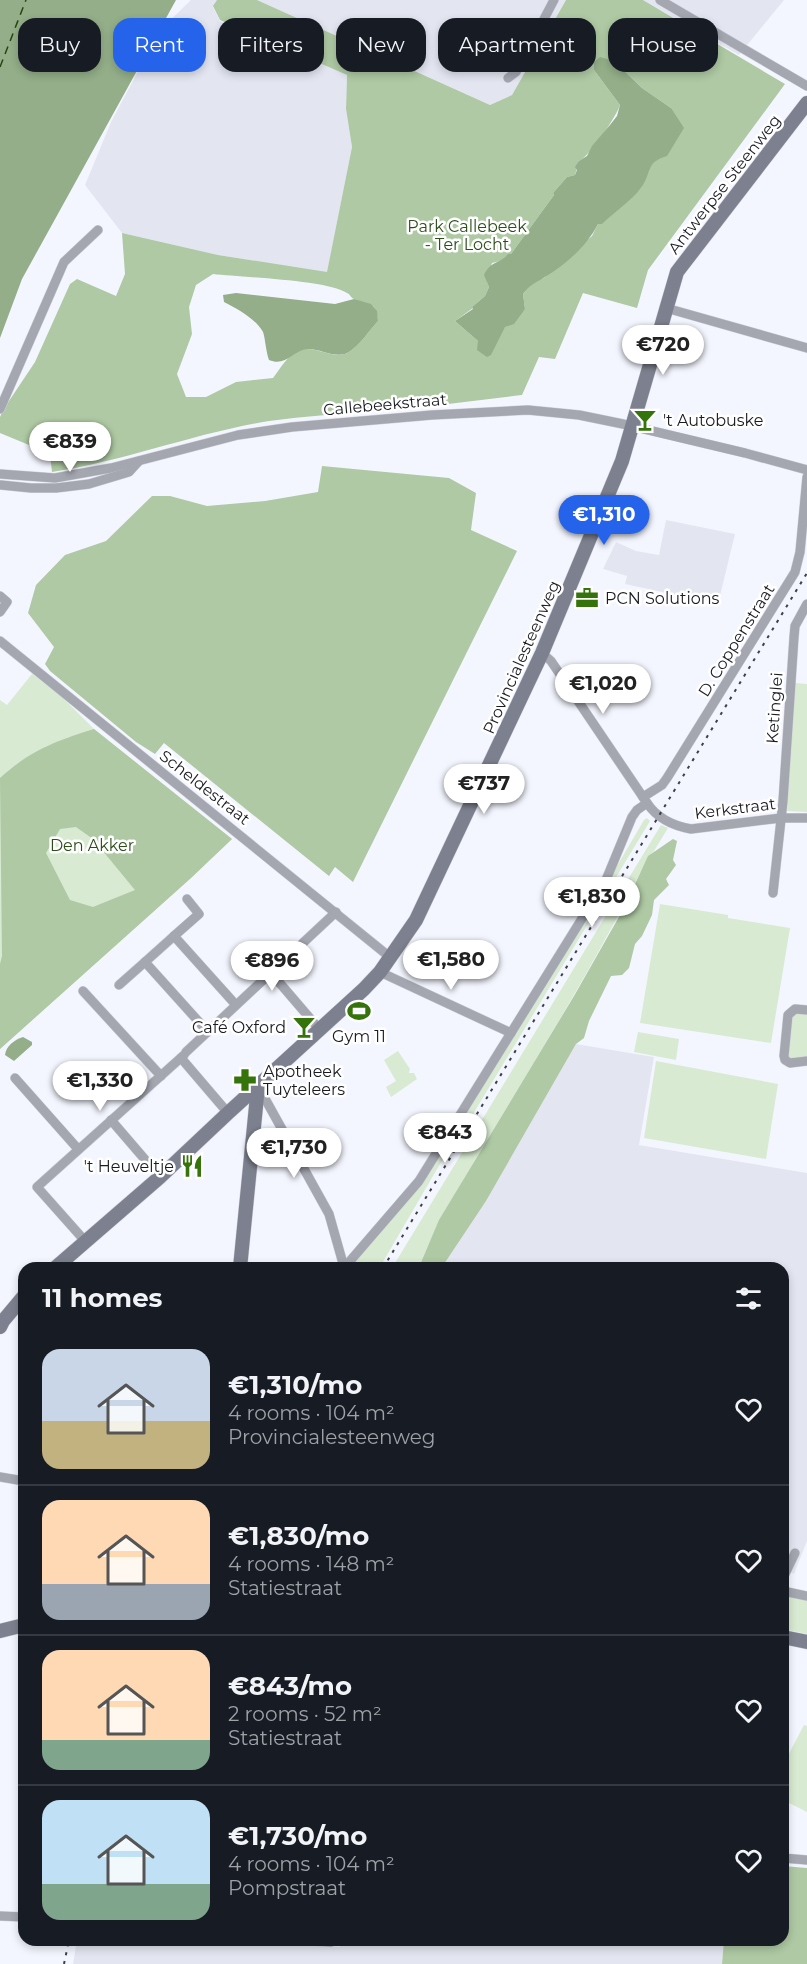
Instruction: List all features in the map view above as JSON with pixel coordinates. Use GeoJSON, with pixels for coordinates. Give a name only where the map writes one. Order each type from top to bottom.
{"type":"FeatureCollection","features":[{"type":"Feature","properties":{"kind":"main road","name":"Antwerpse Steenweg"},"geometry":{"type":"LineString","coordinates":[[633,426],[677,272],[807,103]]}},
{"type":"Feature","properties":{"kind":"main road","name":"Provincialesteenweg"},"geometry":{"type":"LineString","coordinates":[[62,1262],[160,1177],[320,1030],[380,972],[412,928],[542,653],[622,461],[633,426]]}},
{"type":"Feature","properties":{"kind":"main road"},"geometry":{"type":"LineString","coordinates":[[241,1262],[258,1086]]}},
{"type":"Feature","properties":{"kind":"main road"},"geometry":{"type":"LineString","coordinates":[[0,1327],[18,1303]]}},
{"type":"Feature","properties":{"kind":"main road"},"geometry":{"type":"LineString","coordinates":[[0,1631],[18,1626]]}},
{"type":"Feature","properties":{"kind":"main road"},"geometry":{"type":"LineString","coordinates":[[789,1638],[807,1642]]}},
{"type":"Feature","properties":{"kind":"street"},"geometry":{"type":"LineString","coordinates":[[508,78],[516,72],[554,0]]}},
{"type":"Feature","properties":{"kind":"street"},"geometry":{"type":"LineString","coordinates":[[660,0],[807,86]]}},
{"type":"Feature","properties":{"kind":"street"},"geometry":{"type":"LineString","coordinates":[[0,409],[64,262],[98,230]]}},
{"type":"Feature","properties":{"kind":"street"},"geometry":{"type":"LineString","coordinates":[[666,308],[807,348]]}},
{"type":"Feature","properties":{"kind":"street","name":"Callebeekstraat"},"geometry":{"type":"LineString","coordinates":[[1,479],[55,478],[111,468],[238,435],[267,430],[467,413],[548,411],[633,426],[807,470]]}},
{"type":"Feature","properties":{"kind":"street","name":"Callebeekstraat"},"geometry":{"type":"LineString","coordinates":[[1,479],[31,488],[88,484],[129,472],[141,460]]}},
{"type":"Feature","properties":{"kind":"street","name":"D. Coppenstraat"},"geometry":{"type":"LineString","coordinates":[[348,1262],[419,1180],[606,880],[632,817],[667,778],[792,578],[800,552],[807,477]]}},
{"type":"Feature","properties":{"kind":"street"},"geometry":{"type":"LineString","coordinates":[[0,596],[7,602],[0,612]]}},
{"type":"Feature","properties":{"kind":"street","name":"Ketinglei"},"geometry":{"type":"LineString","coordinates":[[773,893],[781,818],[795,626],[807,604]]}},
{"type":"Feature","properties":{"kind":"street","name":"Scheldestraat"},"geometry":{"type":"LineString","coordinates":[[0,641],[391,958]]}},
{"type":"Feature","properties":{"kind":"street","name":"Kerkstraat"},"geometry":{"type":"LineString","coordinates":[[542,653],[645,800],[662,819],[691,829],[781,818],[807,818]]}},
{"type":"Feature","properties":{"kind":"street"},"geometry":{"type":"LineString","coordinates":[[119,985],[199,914],[187,899]]}},
{"type":"Feature","properties":{"kind":"street"},"geometry":{"type":"LineString","coordinates":[[85,1241],[37,1187],[184,1055],[336,912]]}},
{"type":"Feature","properties":{"kind":"street"},"geometry":{"type":"LineString","coordinates":[[174,936],[236,1005]]}},
{"type":"Feature","properties":{"kind":"street"},"geometry":{"type":"LineString","coordinates":[[145,962],[208,1032]]}},
{"type":"Feature","properties":{"kind":"street"},"geometry":{"type":"LineString","coordinates":[[380,972],[511,1033]]}},
{"type":"Feature","properties":{"kind":"street"},"geometry":{"type":"LineString","coordinates":[[272,974],[320,1030]]}},
{"type":"Feature","properties":{"kind":"street"},"geometry":{"type":"LineString","coordinates":[[83,991],[161,1076]]}},
{"type":"Feature","properties":{"kind":"street"},"geometry":{"type":"LineString","coordinates":[[807,1011],[795,1009],[788,1015],[783,1056],[790,1063],[807,1061]]}},
{"type":"Feature","properties":{"kind":"street"},"geometry":{"type":"LineString","coordinates":[[184,1055],[228,1113]]}},
{"type":"Feature","properties":{"kind":"street"},"geometry":{"type":"LineString","coordinates":[[15,1078],[78,1149]]}},
{"type":"Feature","properties":{"kind":"street"},"geometry":{"type":"LineString","coordinates":[[258,1086],[329,1214],[343,1262]]}},
{"type":"Feature","properties":{"kind":"street"},"geometry":{"type":"LineString","coordinates":[[111,1120],[160,1177]]}},
{"type":"Feature","properties":{"kind":"street"},"geometry":{"type":"LineString","coordinates":[[0,1477],[18,1480]]}},
{"type":"Feature","properties":{"kind":"street"},"geometry":{"type":"LineString","coordinates":[[789,1566],[795,1553]]}},
{"type":"Feature","properties":{"kind":"street"},"geometry":{"type":"LineString","coordinates":[[789,1593],[807,1596]]}},
{"type":"Feature","properties":{"kind":"street"},"geometry":{"type":"LineString","coordinates":[[789,1858],[807,1860]]}},
{"type":"Feature","properties":{"kind":"street"},"geometry":{"type":"LineString","coordinates":[[0,1916],[18,1917]]}},
{"type":"Feature","properties":{"kind":"shaded area"},"geometry":{"type":"Polygon","coordinates":[[[0,0],[176,0],[166,18],[113,18],[113,72],[136,72],[22,279],[0,338],[0,0]]]}},
{"type":"Feature","properties":{"kind":"shaded area"},"geometry":{"type":"Polygon","coordinates":[[[191,0],[217,0],[213,7],[218,18],[218,72],[324,72],[324,65],[347,75],[346,109],[352,147],[327,273],[218,255],[122,233],[85,185],[111,122],[138,72],[206,72],[206,18],[172,18],[191,0]]]}},
{"type":"Feature","properties":{"kind":"shaded area"},"geometry":{"type":"Polygon","coordinates":[[[257,0],[566,0],[556,18],[438,18],[438,72],[525,72],[512,95],[490,105],[417,72],[426,72],[426,18],[336,18],[336,36],[324,30],[324,18],[297,18],[257,0]]]}},
{"type":"Feature","properties":{"kind":"shaded area"},"geometry":{"type":"Polygon","coordinates":[[[643,0],[784,0],[739,55],[718,43],[718,18],[674,18],[643,0]]]}},
{"type":"Feature","properties":{"kind":"shaded area"},"geometry":{"type":"Polygon","coordinates":[[[600,57],[608,59],[608,72],[625,72],[642,88],[671,108],[684,128],[667,156],[655,161],[652,165],[637,193],[602,224],[598,224],[588,240],[568,260],[526,290],[523,294],[525,309],[514,324],[505,327],[491,355],[487,357],[477,350],[478,341],[455,321],[473,309],[472,307],[485,296],[489,287],[484,275],[487,270],[511,254],[554,195],[553,193],[567,177],[575,175],[577,170],[575,167],[579,161],[587,156],[592,146],[617,116],[620,105],[595,72],[596,60],[600,57]]]}},
{"type":"Feature","properties":{"kind":"shaded area"},"geometry":{"type":"Polygon","coordinates":[[[236,293],[335,304],[354,299],[371,304],[377,311],[378,321],[357,346],[344,354],[307,349],[285,360],[275,362],[269,360],[264,334],[260,327],[245,314],[224,302],[223,295],[236,293]]]}},
{"type":"Feature","properties":{"kind":"shaded area"},"geometry":{"type":"Polygon","coordinates":[[[666,520],[735,534],[718,604],[625,584],[627,576],[603,569],[616,542],[636,551],[659,555],[666,520]]]}},
{"type":"Feature","properties":{"kind":"shaded area"},"geometry":{"type":"Polygon","coordinates":[[[23,1037],[32,1042],[32,1045],[14,1061],[5,1055],[7,1049],[23,1037]]]}},
{"type":"Feature","properties":{"kind":"shaded area"},"geometry":{"type":"Polygon","coordinates":[[[576,1044],[654,1057],[639,1145],[807,1173],[807,1541],[794,1574],[789,1572],[789,1262],[443,1262],[486,1201],[576,1044]]]}},
{"type":"Feature","properties":{"kind":"shaded area"},"geometry":{"type":"Polygon","coordinates":[[[76,1946],[724,1946],[722,1964],[73,1964],[76,1946]]]}},
{"type":"Feature","properties":{"kind":"green space","name":"Park Callebeek - Ter Locht"},"geometry":{"type":"Polygon","coordinates":[[[217,0],[257,0],[297,18],[219,18],[213,6],[217,0]]]}},
{"type":"Feature","properties":{"kind":"green space","name":"Park Callebeek - Ter Locht"},"geometry":{"type":"Polygon","coordinates":[[[566,0],[643,0],[673,18],[608,18],[608,64],[596,69],[596,18],[556,18],[566,0]]]}},
{"type":"Feature","properties":{"kind":"green space","name":"Park Callebeek - Ter Locht"},"geometry":{"type":"Polygon","coordinates":[[[324,30],[336,36],[336,70],[324,65],[324,30]]]}},
{"type":"Feature","properties":{"kind":"green space","name":"Park Callebeek - Ter Locht"},"geometry":{"type":"Polygon","coordinates":[[[718,44],[785,84],[648,270],[637,308],[583,293],[555,359],[539,357],[522,395],[414,408],[269,421],[214,432],[106,461],[52,472],[50,454],[32,451],[29,445],[0,433],[0,417],[3,410],[35,362],[70,284],[77,279],[116,296],[125,274],[122,233],[218,255],[327,272],[352,147],[346,109],[347,75],[340,72],[417,72],[490,105],[512,95],[525,72],[595,72],[620,105],[596,144],[579,161],[575,175],[567,177],[553,193],[554,195],[511,254],[504,260],[492,263],[487,282],[489,287],[485,296],[455,321],[478,341],[505,327],[525,309],[523,294],[534,281],[544,278],[592,236],[598,224],[641,188],[649,167],[657,159],[671,108],[642,88],[625,72],[718,72],[718,44]],[[213,274],[196,285],[189,307],[192,334],[177,374],[186,397],[206,397],[236,382],[273,378],[290,356],[304,349],[337,355],[349,352],[378,321],[373,306],[337,289],[283,280],[213,274]]]}},
{"type":"Feature","properties":{"kind":"green space"},"geometry":{"type":"Polygon","coordinates":[[[322,466],[449,478],[476,493],[471,530],[517,551],[353,882],[335,867],[329,876],[164,743],[155,754],[136,742],[50,671],[45,664],[54,647],[28,613],[36,585],[65,555],[106,541],[152,496],[170,496],[207,506],[265,501],[318,492],[322,466]]]}},
{"type":"Feature","properties":{"kind":"green space","name":"Den Akker"},"geometry":{"type":"Polygon","coordinates":[[[32,674],[62,697],[94,729],[232,839],[0,1049],[0,700],[7,705],[32,674]]]}},
{"type":"Feature","properties":{"kind":"green space"},"geometry":{"type":"Polygon","coordinates":[[[795,683],[807,684],[807,812],[787,811],[795,683]]]}},
{"type":"Feature","properties":{"kind":"green space","name":"Den Akker"},"geometry":{"type":"Polygon","coordinates":[[[94,729],[232,839],[0,1049],[0,964],[2,956],[0,778],[33,753],[56,742],[94,729]],[[76,827],[60,829],[46,853],[70,900],[93,907],[135,890],[93,839],[76,827]]]}},
{"type":"Feature","properties":{"kind":"green space"},"geometry":{"type":"Polygon","coordinates":[[[647,818],[650,821],[464,1129],[440,1164],[383,1262],[353,1262],[419,1184],[647,818]]]}},
{"type":"Feature","properties":{"kind":"green space"},"geometry":{"type":"Polygon","coordinates":[[[661,825],[668,828],[648,857],[580,984],[460,1186],[438,1225],[421,1262],[396,1262],[661,825]]]}},
{"type":"Feature","properties":{"kind":"green space"},"geometry":{"type":"Polygon","coordinates":[[[673,839],[677,841],[673,860],[676,865],[666,879],[669,885],[654,900],[652,915],[642,936],[635,944],[629,968],[622,975],[611,976],[589,1021],[584,1038],[576,1044],[486,1201],[445,1262],[421,1262],[439,1220],[574,996],[624,908],[648,856],[673,839]]]}},
{"type":"Feature","properties":{"kind":"green space"},"geometry":{"type":"Polygon","coordinates":[[[660,904],[790,928],[771,1043],[640,1023],[660,904]]]}},
{"type":"Feature","properties":{"kind":"green space"},"geometry":{"type":"Polygon","coordinates":[[[807,1010],[807,1061],[790,1063],[784,1050],[788,1015],[807,1010]]]}},
{"type":"Feature","properties":{"kind":"green space"},"geometry":{"type":"Polygon","coordinates":[[[638,1032],[679,1039],[676,1060],[634,1052],[638,1032]]]}},
{"type":"Feature","properties":{"kind":"green space"},"geometry":{"type":"Polygon","coordinates":[[[398,1051],[410,1069],[409,1073],[414,1073],[417,1079],[391,1097],[386,1087],[396,1081],[384,1060],[398,1051]]]}},
{"type":"Feature","properties":{"kind":"green space"},"geometry":{"type":"Polygon","coordinates":[[[656,1061],[778,1084],[766,1159],[644,1138],[656,1061]]]}},
{"type":"Feature","properties":{"kind":"green space"},"geometry":{"type":"Polygon","coordinates":[[[789,1596],[807,1598],[807,1634],[789,1630],[789,1596]]]}},
{"type":"Feature","properties":{"kind":"green space"},"geometry":{"type":"Polygon","coordinates":[[[804,1725],[807,1726],[807,1812],[789,1803],[789,1754],[804,1725]]]}},
{"type":"Feature","properties":{"kind":"green space"},"geometry":{"type":"Polygon","coordinates":[[[789,1866],[807,1868],[807,1964],[722,1964],[724,1946],[789,1946],[789,1866]]]}},
{"type":"Feature","properties":{"kind":"ferry route"},"geometry":{"type":"LineString","coordinates":[[0,67],[26,0]]}},
{"type":"Feature","properties":{"kind":"railway"},"geometry":{"type":"LineString","coordinates":[[387,1262],[807,573]]}},
{"type":"Feature","properties":{"kind":"railway"},"geometry":{"type":"LineString","coordinates":[[64,1964],[68,1946]]}},
{"type":"Feature","properties":{"kind":"place","name":"'t Autobuske"},"geometry":{"type":"Point","coordinates":[645,420]}},
{"type":"Feature","properties":{"kind":"place","name":"PCN Solutions"},"geometry":{"type":"Point","coordinates":[587,598]}},
{"type":"Feature","properties":{"kind":"place","name":"Gym 11"},"geometry":{"type":"Point","coordinates":[359,1011]}},
{"type":"Feature","properties":{"kind":"place","name":"Café Oxford"},"geometry":{"type":"Point","coordinates":[304,1027]}},
{"type":"Feature","properties":{"kind":"place","name":"Apotheek Tuyteleers"},"geometry":{"type":"Point","coordinates":[245,1080]}},
{"type":"Feature","properties":{"kind":"place","name":"'t Heuveltje"},"geometry":{"type":"Point","coordinates":[192,1166]}}]}
